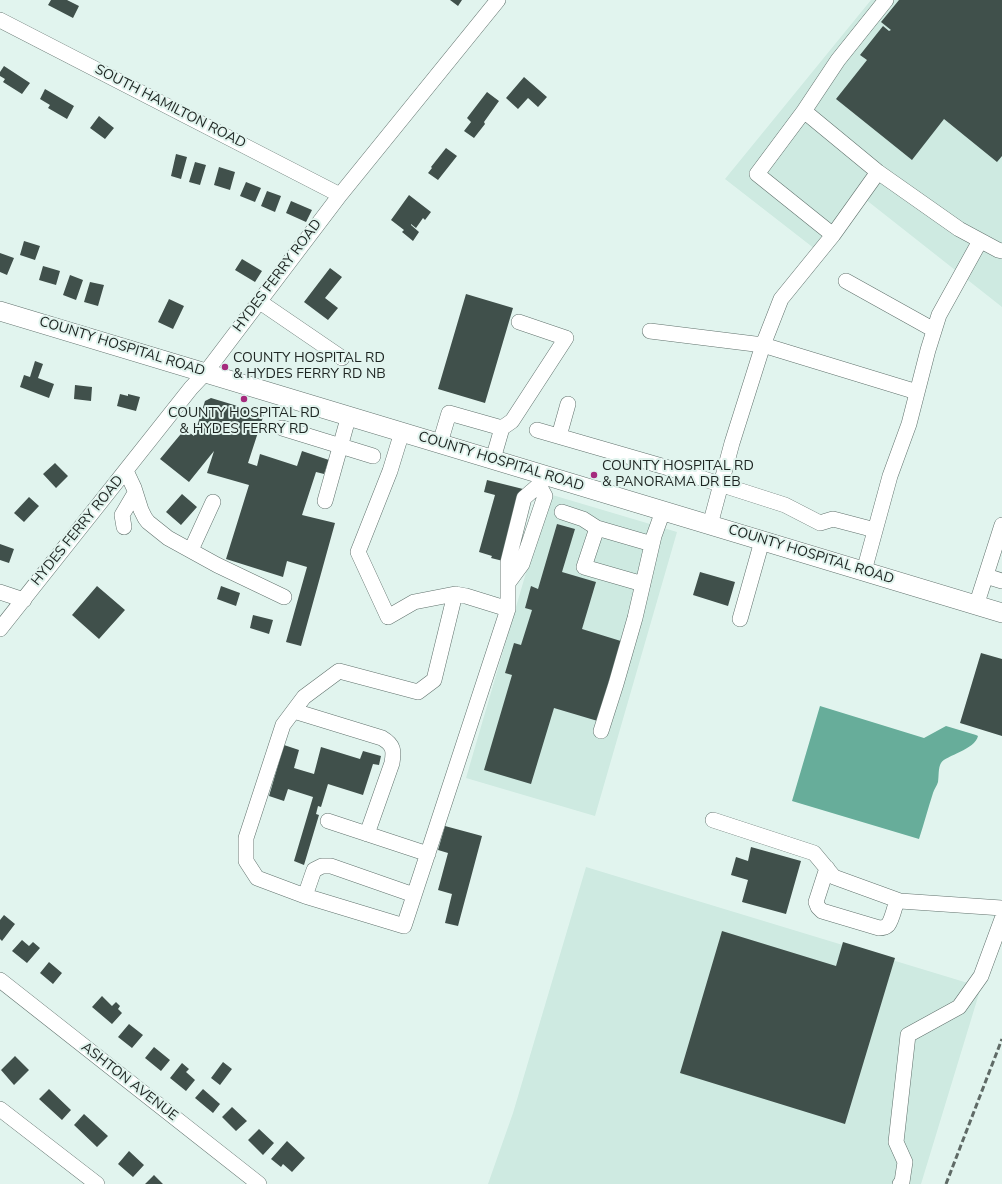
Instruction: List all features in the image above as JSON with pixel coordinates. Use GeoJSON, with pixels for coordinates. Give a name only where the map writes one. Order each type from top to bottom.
{"type":"FeatureCollection","features":[{"type":"Feature","properties":{"kind":"main road","name":"COUNTY HOSPITAL ROAD"},"geometry":{"type":"LineString","coordinates":[[0,310],[492,459],[543,480],[663,511],[1002,613]]}},
{"type":"Feature","properties":{"kind":"street","name":"HYDES FERRY ROAD"},"geometry":{"type":"LineString","coordinates":[[0,629],[191,388],[206,372],[340,195],[498,0]]}},
{"type":"Feature","properties":{"kind":"street"},"geometry":{"type":"LineString","coordinates":[[833,234],[757,174],[804,111],[838,60],[886,0]]}},
{"type":"Feature","properties":{"kind":"street","name":"SOUTH HAMILTON ROAD"},"geometry":{"type":"LineString","coordinates":[[0,20],[340,195]]}},
{"type":"Feature","properties":{"kind":"street"},"geometry":{"type":"LineString","coordinates":[[804,111],[878,172],[959,229],[1002,251]]}},
{"type":"Feature","properties":{"kind":"street"},"geometry":{"type":"LineString","coordinates":[[710,525],[732,443],[763,345],[781,299],[833,234],[878,172]]}},
{"type":"Feature","properties":{"kind":"street"},"geometry":{"type":"LineString","coordinates":[[864,571],[890,476],[909,424],[939,315],[980,241]]}},
{"type":"Feature","properties":{"kind":"street"},"geometry":{"type":"LineString","coordinates":[[846,281],[934,330]]}},
{"type":"Feature","properties":{"kind":"street"},"geometry":{"type":"LineString","coordinates":[[260,302],[342,358]]}},
{"type":"Feature","properties":{"kind":"street"},"geometry":{"type":"LineString","coordinates":[[492,459],[502,428],[512,421],[566,338],[519,322]]}},
{"type":"Feature","properties":{"kind":"street"},"geometry":{"type":"LineString","coordinates":[[650,331],[763,345],[917,392]]}},
{"type":"Feature","properties":{"kind":"street"},"geometry":{"type":"LineString","coordinates":[[559,436],[568,404]]}},
{"type":"Feature","properties":{"kind":"street"},"geometry":{"type":"LineString","coordinates":[[440,443],[449,413],[502,428]]}},
{"type":"Feature","properties":{"kind":"street"},"geometry":{"type":"LineString","coordinates":[[325,501],[349,415]]}},
{"type":"Feature","properties":{"kind":"street"},"geometry":{"type":"LineString","coordinates":[[282,428],[373,456]]}},
{"type":"Feature","properties":{"kind":"street"},"geometry":{"type":"LineString","coordinates":[[537,430],[679,471],[786,505],[820,523],[833,519],[875,530]]}},
{"type":"Feature","properties":{"kind":"street"},"geometry":{"type":"LineString","coordinates":[[402,432],[390,471],[358,552],[388,617],[414,602],[455,594],[508,609]]}},
{"type":"Feature","properties":{"kind":"street"},"geometry":{"type":"LineString","coordinates":[[126,471],[140,510],[148,522],[168,538],[284,598]]}},
{"type":"Feature","properties":{"kind":"street"},"geometry":{"type":"LineString","coordinates":[[455,594],[434,680],[429,684],[418,692],[339,671],[304,697],[283,725],[246,838],[246,860],[257,878],[305,896],[404,926],[508,609],[508,562],[524,498],[543,480]]}},
{"type":"Feature","properties":{"kind":"street"},"geometry":{"type":"LineString","coordinates":[[124,528],[122,515],[135,493]]}},
{"type":"Feature","properties":{"kind":"street"},"geometry":{"type":"LineString","coordinates":[[191,550],[213,502]]}},
{"type":"Feature","properties":{"kind":"street"},"geometry":{"type":"LineString","coordinates":[[601,730],[635,618],[654,536],[663,511]]}},
{"type":"Feature","properties":{"kind":"street"},"geometry":{"type":"LineString","coordinates":[[562,512],[583,519],[597,528],[652,544]]}},
{"type":"Feature","properties":{"kind":"street"},"geometry":{"type":"LineString","coordinates":[[976,606],[1002,525]]}},
{"type":"Feature","properties":{"kind":"street"},"geometry":{"type":"LineString","coordinates":[[597,528],[584,566],[643,584]]}},
{"type":"Feature","properties":{"kind":"street"},"geometry":{"type":"LineString","coordinates":[[740,619],[762,541]]}},
{"type":"Feature","properties":{"kind":"street"},"geometry":{"type":"LineString","coordinates":[[986,576],[1002,581]]}},
{"type":"Feature","properties":{"kind":"street"},"geometry":{"type":"LineString","coordinates":[[0,592],[24,600]]}},
{"type":"Feature","properties":{"kind":"street"},"geometry":{"type":"LineString","coordinates":[[294,711],[382,738],[389,742],[393,748],[392,763],[367,834]]}},
{"type":"Feature","properties":{"kind":"street"},"geometry":{"type":"LineString","coordinates":[[714,820],[814,853],[834,877],[897,900],[1002,908]]}},
{"type":"Feature","properties":{"kind":"street"},"geometry":{"type":"LineString","coordinates":[[328,821],[428,854]]}},
{"type":"Feature","properties":{"kind":"street"},"geometry":{"type":"LineString","coordinates":[[305,896],[314,870],[322,866],[331,866],[414,895]]}},
{"type":"Feature","properties":{"kind":"street"},"geometry":{"type":"LineString","coordinates":[[827,868],[816,902],[822,911],[879,928],[888,925],[897,900]]}},
{"type":"Feature","properties":{"kind":"street"},"geometry":{"type":"LineString","coordinates":[[900,1184],[902,1182],[905,1162],[896,1142],[908,1035],[959,1007],[981,976],[1002,919]]}},
{"type":"Feature","properties":{"kind":"street","name":"ASHTON AVENUE"},"geometry":{"type":"LineString","coordinates":[[0,980],[259,1184]]}},
{"type":"Feature","properties":{"kind":"street"},"geometry":{"type":"LineString","coordinates":[[0,1109],[97,1184]]}},
{"type":"Feature","properties":{"kind":"shaded area"},"geometry":{"type":"Polygon","coordinates":[[[871,0],[1002,0],[1002,307],[865,199],[824,256],[725,179],[871,0]]]}},
{"type":"Feature","properties":{"kind":"shaded area"},"geometry":{"type":"Polygon","coordinates":[[[549,494],[677,532],[595,816],[466,778],[549,494]]]}},
{"type":"Feature","properties":{"kind":"shaded area"},"geometry":{"type":"Polygon","coordinates":[[[820,706],[924,738],[946,726],[978,736],[972,745],[948,757],[941,763],[938,782],[933,792],[919,839],[792,801],[820,706]]]}},
{"type":"Feature","properties":{"kind":"shaded area"},"geometry":{"type":"Polygon","coordinates":[[[586,867],[981,987],[921,1184],[488,1184],[513,1113],[586,867]]]}},
{"type":"Feature","properties":{"kind":"building"},"geometry":{"type":"Polygon","coordinates":[[[51,0],[67,0],[79,6],[73,18],[48,5],[51,0]]]}},
{"type":"Feature","properties":{"kind":"building"},"geometry":{"type":"Polygon","coordinates":[[[450,0],[462,0],[458,6],[450,0]]]}},
{"type":"Feature","properties":{"kind":"building"},"geometry":{"type":"Polygon","coordinates":[[[899,0],[1002,0],[1002,156],[997,162],[944,119],[912,160],[836,99],[867,60],[860,55],[883,26],[889,31],[891,30],[881,22],[899,0]]]}},
{"type":"Feature","properties":{"kind":"building"},"geometry":{"type":"Polygon","coordinates":[[[4,66],[30,83],[22,94],[3,82],[5,79],[0,76],[0,72],[4,66]]]}},
{"type":"Feature","properties":{"kind":"building"},"geometry":{"type":"Polygon","coordinates":[[[524,77],[547,97],[538,107],[528,98],[518,109],[506,98],[524,77]]]}},
{"type":"Feature","properties":{"kind":"building"},"geometry":{"type":"Polygon","coordinates":[[[45,89],[74,106],[67,119],[48,108],[50,105],[40,99],[45,89]]]}},
{"type":"Feature","properties":{"kind":"building"},"geometry":{"type":"Polygon","coordinates":[[[487,92],[499,101],[484,122],[485,124],[474,138],[464,131],[471,122],[467,118],[487,92]]]}},
{"type":"Feature","properties":{"kind":"building"},"geometry":{"type":"Polygon","coordinates":[[[99,116],[114,128],[105,139],[90,128],[99,116]]]}},
{"type":"Feature","properties":{"kind":"building"},"geometry":{"type":"Polygon","coordinates":[[[446,148],[457,156],[438,180],[428,173],[446,148]]]}},
{"type":"Feature","properties":{"kind":"building"},"geometry":{"type":"Polygon","coordinates":[[[176,154],[187,157],[181,179],[171,176],[176,154]]]}},
{"type":"Feature","properties":{"kind":"building"},"geometry":{"type":"Polygon","coordinates":[[[195,162],[206,165],[200,185],[189,182],[195,162]]]}},
{"type":"Feature","properties":{"kind":"building"},"geometry":{"type":"Polygon","coordinates":[[[219,167],[235,172],[230,190],[214,185],[219,167]]]}},
{"type":"Feature","properties":{"kind":"building"},"geometry":{"type":"Polygon","coordinates":[[[246,182],[261,188],[255,202],[240,196],[246,182]]]}},
{"type":"Feature","properties":{"kind":"building"},"geometry":{"type":"Polygon","coordinates":[[[267,191],[281,196],[275,212],[261,206],[267,191]]]}},
{"type":"Feature","properties":{"kind":"building"},"geometry":{"type":"Polygon","coordinates":[[[409,195],[431,212],[425,220],[423,218],[416,228],[411,224],[419,232],[413,241],[402,232],[404,230],[391,220],[409,195]]]}},
{"type":"Feature","properties":{"kind":"building"},"geometry":{"type":"Polygon","coordinates":[[[291,201],[312,210],[306,222],[286,213],[291,201]]]}},
{"type":"Feature","properties":{"kind":"building"},"geometry":{"type":"Polygon","coordinates":[[[24,241],[40,246],[35,260],[20,255],[24,241]]]}},
{"type":"Feature","properties":{"kind":"building"},"geometry":{"type":"Polygon","coordinates":[[[0,253],[14,258],[7,275],[0,272],[0,253]]]}},
{"type":"Feature","properties":{"kind":"building"},"geometry":{"type":"Polygon","coordinates":[[[242,259],[262,271],[255,282],[235,270],[242,259]]]}},
{"type":"Feature","properties":{"kind":"building"},"geometry":{"type":"Polygon","coordinates":[[[43,266],[60,271],[56,285],[39,280],[43,266]]]}},
{"type":"Feature","properties":{"kind":"building"},"geometry":{"type":"Polygon","coordinates":[[[330,268],[342,277],[325,298],[338,308],[328,320],[304,302],[330,268]]]}},
{"type":"Feature","properties":{"kind":"building"},"geometry":{"type":"Polygon","coordinates":[[[70,275],[83,280],[76,300],[63,295],[70,275]]]}},
{"type":"Feature","properties":{"kind":"building"},"geometry":{"type":"Polygon","coordinates":[[[90,282],[104,285],[98,306],[84,302],[90,282]]]}},
{"type":"Feature","properties":{"kind":"building"},"geometry":{"type":"Polygon","coordinates":[[[466,294],[513,308],[485,403],[438,389],[466,294]]]}},
{"type":"Feature","properties":{"kind":"building"},"geometry":{"type":"Polygon","coordinates":[[[169,299],[184,306],[173,329],[158,322],[169,299]]]}},
{"type":"Feature","properties":{"kind":"building"},"geometry":{"type":"Polygon","coordinates":[[[35,361],[43,364],[38,378],[54,384],[49,398],[20,387],[24,375],[30,377],[35,361]]]}},
{"type":"Feature","properties":{"kind":"building"},"geometry":{"type":"Polygon","coordinates":[[[75,385],[92,387],[91,401],[74,399],[75,385]]]}},
{"type":"Feature","properties":{"kind":"building"},"geometry":{"type":"Polygon","coordinates":[[[120,394],[140,397],[136,411],[117,406],[120,394]]]}},
{"type":"Feature","properties":{"kind":"building"},"geometry":{"type":"Polygon","coordinates":[[[211,398],[264,414],[248,463],[257,466],[260,454],[297,466],[302,451],[329,460],[324,474],[316,472],[302,515],[335,523],[301,646],[286,642],[307,567],[287,561],[283,577],[226,559],[249,485],[207,473],[214,451],[189,482],[160,459],[185,429],[194,436],[205,401],[211,398]]]}},
{"type":"Feature","properties":{"kind":"building"},"geometry":{"type":"Polygon","coordinates":[[[55,463],[68,476],[56,488],[43,474],[55,463]]]}},
{"type":"Feature","properties":{"kind":"building"},"geometry":{"type":"Polygon","coordinates":[[[487,480],[523,489],[503,561],[491,558],[492,556],[479,552],[495,495],[484,492],[487,480]]]}},
{"type":"Feature","properties":{"kind":"building"},"geometry":{"type":"Polygon","coordinates":[[[182,494],[197,507],[181,525],[166,512],[182,494]]]}},
{"type":"Feature","properties":{"kind":"building"},"geometry":{"type":"Polygon","coordinates":[[[29,497],[39,506],[24,522],[14,513],[29,497]]]}},
{"type":"Feature","properties":{"kind":"building"},"geometry":{"type":"Polygon","coordinates":[[[557,524],[575,529],[562,572],[596,582],[582,629],[624,642],[601,722],[554,708],[531,784],[484,770],[512,675],[505,673],[514,643],[521,645],[532,610],[525,608],[531,586],[538,589],[557,524]]]}},
{"type":"Feature","properties":{"kind":"building"},"geometry":{"type":"Polygon","coordinates":[[[0,544],[14,549],[9,563],[0,560],[0,544]]]}},
{"type":"Feature","properties":{"kind":"building"},"geometry":{"type":"Polygon","coordinates":[[[700,572],[735,582],[728,606],[693,595],[700,572]]]}},
{"type":"Feature","properties":{"kind":"building"},"geometry":{"type":"Polygon","coordinates":[[[97,586],[125,610],[99,639],[72,615],[97,586]]]}},
{"type":"Feature","properties":{"kind":"building"},"geometry":{"type":"Polygon","coordinates":[[[221,586],[240,593],[236,606],[217,599],[221,586]]]}},
{"type":"Feature","properties":{"kind":"building"},"geometry":{"type":"Polygon","coordinates":[[[253,615],[273,620],[269,634],[250,628],[253,615]]]}},
{"type":"Feature","properties":{"kind":"building"},"geometry":{"type":"Polygon","coordinates":[[[981,653],[1002,659],[1002,736],[960,723],[981,653]]]}},
{"type":"Feature","properties":{"kind":"building"},"geometry":{"type":"Polygon","coordinates":[[[284,745],[299,750],[294,768],[314,774],[321,747],[360,759],[363,751],[381,756],[379,765],[373,764],[363,795],[328,784],[321,807],[318,806],[316,814],[319,815],[304,865],[294,861],[313,797],[288,789],[284,801],[269,796],[284,745]]]}},
{"type":"Feature","properties":{"kind":"building"},"geometry":{"type":"Polygon","coordinates":[[[445,826],[482,836],[458,926],[445,923],[452,894],[438,890],[448,853],[438,850],[445,826]]]}},
{"type":"Feature","properties":{"kind":"building"},"geometry":{"type":"Polygon","coordinates":[[[751,847],[801,861],[786,914],[742,902],[748,880],[731,875],[736,857],[748,861],[751,847]]]}},
{"type":"Feature","properties":{"kind":"building"},"geometry":{"type":"Polygon","coordinates":[[[4,915],[15,924],[2,941],[0,939],[0,920],[4,915]]]}},
{"type":"Feature","properties":{"kind":"building"},"geometry":{"type":"Polygon","coordinates":[[[722,931],[836,966],[843,942],[895,958],[845,1124],[680,1073],[722,931]]]}},
{"type":"Feature","properties":{"kind":"building"},"geometry":{"type":"Polygon","coordinates":[[[22,940],[29,946],[33,942],[40,948],[27,963],[12,951],[22,940]]]}},
{"type":"Feature","properties":{"kind":"building"},"geometry":{"type":"Polygon","coordinates":[[[49,962],[62,973],[53,984],[40,973],[49,962]]]}},
{"type":"Feature","properties":{"kind":"building"},"geometry":{"type":"Polygon","coordinates":[[[102,996],[112,1006],[116,1002],[120,1006],[118,1009],[122,1013],[112,1024],[92,1007],[102,996]]]}},
{"type":"Feature","properties":{"kind":"building"},"geometry":{"type":"Polygon","coordinates":[[[129,1024],[143,1035],[132,1048],[118,1037],[129,1024]]]}},
{"type":"Feature","properties":{"kind":"building"},"geometry":{"type":"Polygon","coordinates":[[[154,1047],[170,1060],[161,1071],[145,1058],[154,1047]]]}},
{"type":"Feature","properties":{"kind":"building"},"geometry":{"type":"Polygon","coordinates":[[[15,1056],[29,1070],[14,1085],[1,1070],[15,1056]]]}},
{"type":"Feature","properties":{"kind":"building"},"geometry":{"type":"Polygon","coordinates":[[[223,1062],[232,1069],[220,1085],[211,1078],[223,1062]]]}},
{"type":"Feature","properties":{"kind":"building"},"geometry":{"type":"Polygon","coordinates":[[[182,1063],[189,1069],[186,1072],[195,1080],[186,1091],[170,1078],[182,1063]]]}},
{"type":"Feature","properties":{"kind":"building"},"geometry":{"type":"Polygon","coordinates":[[[49,1089],[71,1110],[62,1120],[39,1099],[49,1089]]]}},
{"type":"Feature","properties":{"kind":"building"},"geometry":{"type":"Polygon","coordinates":[[[203,1089],[220,1104],[213,1113],[195,1098],[203,1089]]]}},
{"type":"Feature","properties":{"kind":"building"},"geometry":{"type":"Polygon","coordinates":[[[232,1107],[247,1121],[236,1131],[222,1117],[232,1107]]]}},
{"type":"Feature","properties":{"kind":"building"},"geometry":{"type":"Polygon","coordinates":[[[84,1114],[108,1136],[97,1147],[74,1125],[84,1114]]]}},
{"type":"Feature","properties":{"kind":"building"},"geometry":{"type":"Polygon","coordinates":[[[259,1129],[274,1143],[263,1155],[248,1140],[259,1129]]]}},
{"type":"Feature","properties":{"kind":"building"},"geometry":{"type":"Polygon","coordinates":[[[287,1141],[305,1158],[292,1172],[283,1164],[281,1167],[271,1159],[287,1141]]]}},
{"type":"Feature","properties":{"kind":"building"},"geometry":{"type":"Polygon","coordinates":[[[129,1151],[144,1165],[133,1177],[118,1164],[129,1151]]]}},
{"type":"Feature","properties":{"kind":"building"},"geometry":{"type":"Polygon","coordinates":[[[154,1175],[163,1184],[145,1184],[154,1175]]]}},
{"type":"Feature","properties":{"kind":"railway"},"geometry":{"type":"LineString","coordinates":[[946,1184],[1002,1039]]}},
{"type":"Feature","properties":{"kind":"place","name":"COUNTY HOSPITAL RD & HYDES FERRY RD NB"},"geometry":{"type":"Point","coordinates":[225,367]}},
{"type":"Feature","properties":{"kind":"place","name":"COUNTY HOSPITAL RD & HYDES FERRY RD"},"geometry":{"type":"Point","coordinates":[244,399]}},
{"type":"Feature","properties":{"kind":"place","name":"COUNTY HOSPITAL RD & PANORAMA DR EB"},"geometry":{"type":"Point","coordinates":[594,475]}}]}
